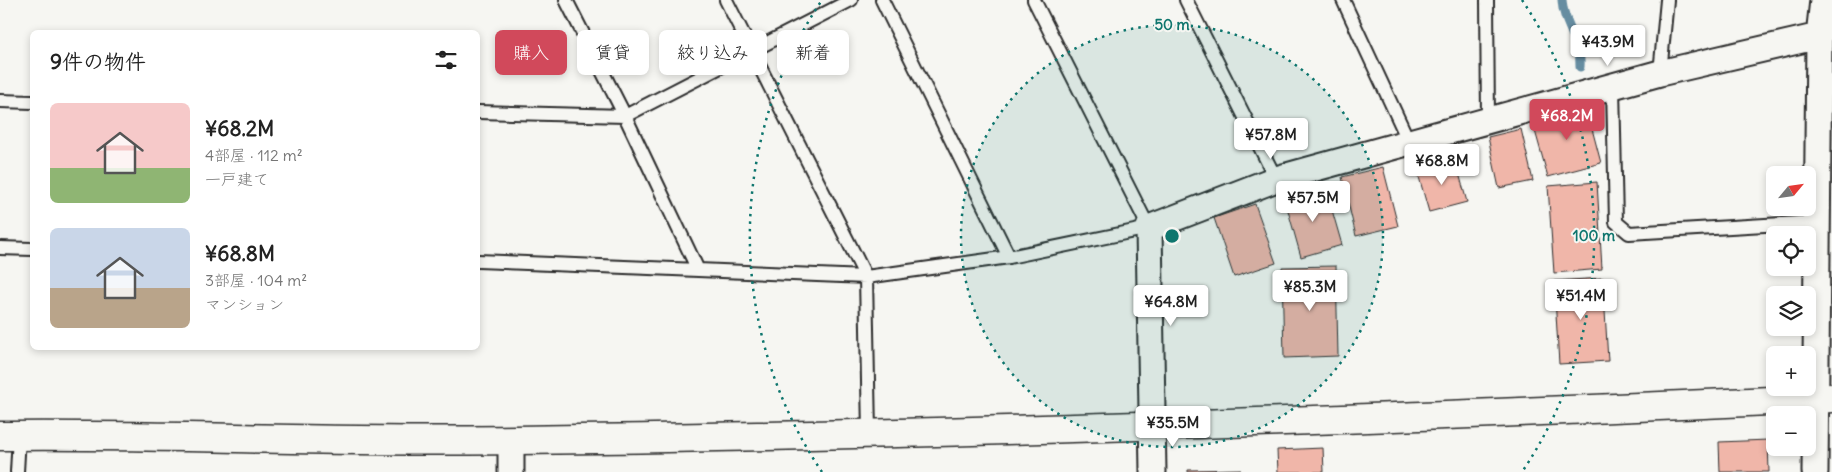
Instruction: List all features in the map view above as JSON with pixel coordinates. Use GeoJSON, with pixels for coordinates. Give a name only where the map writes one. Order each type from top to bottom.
{"type":"FeatureCollection","features":[{"type":"Feature","properties":{"kind":"street"},"geometry":{"type":"LineString","coordinates":[[1815,472],[1823,398],[1816,222],[1819,36],[1823,0]]}},
{"type":"Feature","properties":{"kind":"street"},"geometry":{"type":"LineString","coordinates":[[1153,472],[1150,228],[1276,179],[1612,86],[1819,36]]}},
{"type":"Feature","properties":{"kind":"street"},"geometry":{"type":"LineString","coordinates":[[9,436],[511,440],[869,433],[1152,426],[1823,398]]}},
{"type":"Feature","properties":{"kind":"street"},"geometry":{"type":"LineString","coordinates":[[511,440],[511,472]]}},
{"type":"Feature","properties":{"kind":"lane"},"geometry":{"type":"LineString","coordinates":[[566,0],[625,116],[698,270]]}},
{"type":"Feature","properties":{"kind":"lane"},"geometry":{"type":"LineString","coordinates":[[726,0],[742,30]]}},
{"type":"Feature","properties":{"kind":"lane"},"geometry":{"type":"LineString","coordinates":[[767,42],[851,0]]}},
{"type":"Feature","properties":{"kind":"lane"},"geometry":{"type":"LineString","coordinates":[[882,0],[1009,257]]}},
{"type":"Feature","properties":{"kind":"lane"},"geometry":{"type":"LineString","coordinates":[[480,261],[866,277],[1009,257],[1150,228],[1034,0]]}},
{"type":"Feature","properties":{"kind":"lane"},"geometry":{"type":"LineString","coordinates":[[1186,0],[1276,179]]}},
{"type":"Feature","properties":{"kind":"lane"},"geometry":{"type":"LineString","coordinates":[[1343,0],[1409,142]]}},
{"type":"Feature","properties":{"kind":"lane"},"geometry":{"type":"LineString","coordinates":[[1487,0],[1488,121]]}},
{"type":"Feature","properties":{"kind":"lane"},"geometry":{"type":"LineString","coordinates":[[1660,74],[1667,0]]}},
{"type":"Feature","properties":{"kind":"lane"},"geometry":{"type":"LineString","coordinates":[[480,112],[625,116],[704,75]]}},
{"type":"Feature","properties":{"kind":"lane"},"geometry":{"type":"LineString","coordinates":[[765,75],[866,277],[869,433]]}},
{"type":"Feature","properties":{"kind":"lane"},"geometry":{"type":"LineString","coordinates":[[1612,86],[1616,222],[1629,233],[1816,222]]}},
{"type":"Feature","properties":{"kind":"lane"},"geometry":{"type":"LineString","coordinates":[[0,101],[30,102]]}},
{"type":"Feature","properties":{"kind":"lane"},"geometry":{"type":"LineString","coordinates":[[0,248],[30,249]]}},
{"type":"Feature","properties":{"kind":"lane"},"geometry":{"type":"LineString","coordinates":[[9,436],[17,472]]}},
{"type":"Feature","properties":{"kind":"building"},"geometry":{"type":"Polygon","coordinates":[[[1586,106],[1601,163],[1548,177],[1532,120],[1586,106]]]}},
{"type":"Feature","properties":{"kind":"building"},"geometry":{"type":"Polygon","coordinates":[[[1521,129],[1533,181],[1499,188],[1488,137],[1521,129]]]}},
{"type":"Feature","properties":{"kind":"building"},"geometry":{"type":"Polygon","coordinates":[[[1455,159],[1467,202],[1429,212],[1417,170],[1455,159]]]}},
{"type":"Feature","properties":{"kind":"building"},"geometry":{"type":"Polygon","coordinates":[[[1383,167],[1398,226],[1356,236],[1342,177],[1383,167]]]}},
{"type":"Feature","properties":{"kind":"building"},"geometry":{"type":"Polygon","coordinates":[[[1597,182],[1602,269],[1554,273],[1548,186],[1597,182]]]}},
{"type":"Feature","properties":{"kind":"building"},"geometry":{"type":"Polygon","coordinates":[[[1326,189],[1342,245],[1301,257],[1285,200],[1326,189]]]}},
{"type":"Feature","properties":{"kind":"building"},"geometry":{"type":"Polygon","coordinates":[[[1255,204],[1276,263],[1234,277],[1214,218],[1255,204]]]}},
{"type":"Feature","properties":{"kind":"building"},"geometry":{"type":"Polygon","coordinates":[[[1336,266],[1338,356],[1284,358],[1282,267],[1336,266]]]}},
{"type":"Feature","properties":{"kind":"building"},"geometry":{"type":"Polygon","coordinates":[[[1603,278],[1608,361],[1559,364],[1554,281],[1603,278]]]}},
{"type":"Feature","properties":{"kind":"building"},"geometry":{"type":"Polygon","coordinates":[[[1766,440],[1769,472],[1720,472],[1719,442],[1766,440]]]}},
{"type":"Feature","properties":{"kind":"building"},"geometry":{"type":"Polygon","coordinates":[[[1323,448],[1324,472],[1278,472],[1277,450],[1323,448]]]}},
{"type":"Feature","properties":{"kind":"building"},"geometry":{"type":"Polygon","coordinates":[[[1240,469],[1240,472],[1188,472],[1188,470],[1240,469]]]}},
{"type":"Feature","properties":{"kind":"waterway"},"geometry":{"type":"LineString","coordinates":[[1562,0],[1563,9],[1578,50],[1580,67]]}}]}
